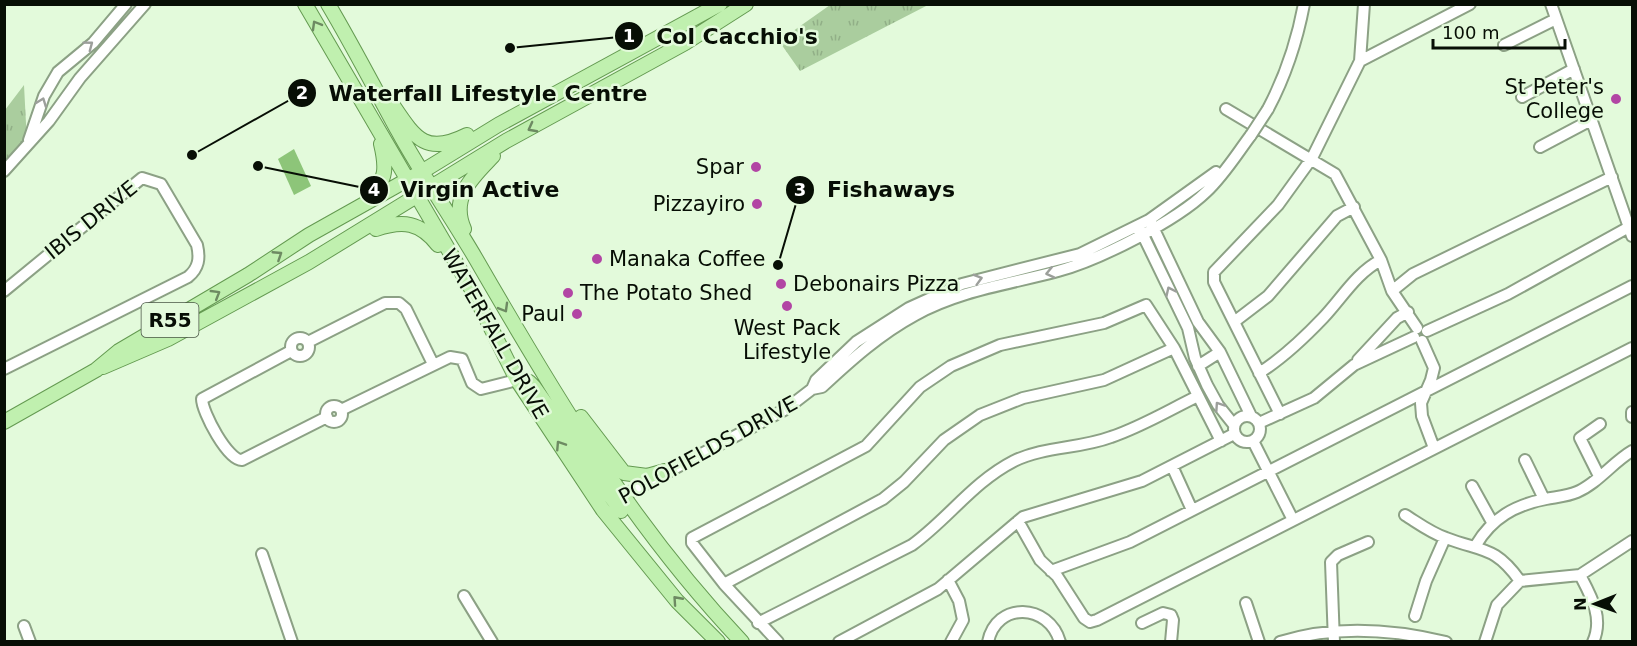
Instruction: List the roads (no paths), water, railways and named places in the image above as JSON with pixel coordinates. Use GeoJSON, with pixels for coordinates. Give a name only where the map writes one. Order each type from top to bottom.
{"type":"FeatureCollection","features":[{"type":"Feature","properties":{"kind":"main road","name":"WATERFALL DRIVE"},"geometry":{"type":"LineString","coordinates":[[305,4],[472,290],[517,380],[612,503],[677,601],[718,642]]}},
{"type":"Feature","properties":{"kind":"main road","name":"WATERFALL DRIVE"},"geometry":{"type":"LineString","coordinates":[[328,4],[375,85],[398,131],[542,374],[612,503],[742,642]]}},
{"type":"Feature","properties":{"kind":"main road","name":"R55"},"geometry":{"type":"LineString","coordinates":[[96,370],[119,351],[248,275],[309,235],[423,171],[498,125],[720,4]]}},
{"type":"Feature","properties":{"kind":"main road","name":"R55"},"geometry":{"type":"LineString","coordinates":[[4,422],[96,370],[168,339],[309,262],[418,198],[506,141],[656,59],[746,4]]}},
{"type":"Feature","properties":{"kind":"main road"},"geometry":{"type":"LineString","coordinates":[[375,85],[408,127],[426,143],[444,145],[498,125]]}},
{"type":"Feature","properties":{"kind":"main road"},"geometry":{"type":"LineString","coordinates":[[309,235],[372,193],[380,184],[386,164],[370,117]]}},
{"type":"Feature","properties":{"kind":"main road"},"geometry":{"type":"LineString","coordinates":[[474,257],[459,213],[460,196],[472,178],[506,141]]}},
{"type":"Feature","properties":{"kind":"main road"},"geometry":{"type":"LineString","coordinates":[[309,262],[365,232],[391,224],[409,223],[427,232],[472,290]]}},
{"type":"Feature","properties":{"kind":"main road"},"geometry":{"type":"LineString","coordinates":[[542,374],[555,382],[624,473],[647,476],[664,471]]}},
{"type":"Feature","properties":{"kind":"street"},"geometry":{"type":"LineString","coordinates":[[27,143],[49,86],[65,65],[97,39],[126,4]]}},
{"type":"Feature","properties":{"kind":"street"},"geometry":{"type":"LineString","coordinates":[[4,171],[54,114],[80,78],[145,4]]}},
{"type":"Feature","properties":{"kind":"street","name":"POLOFIELDS DRIVE"},"geometry":{"type":"LineString","coordinates":[[612,503],[664,471],[778,414],[812,389],[822,387],[879,337],[916,314],[993,285],[1060,270],[1095,257],[1205,193],[1231,166],[1280,87],[1297,41],[1304,4]]}},
{"type":"Feature","properties":{"kind":"street"},"geometry":{"type":"LineString","coordinates":[[1280,414],[1214,282],[1214,272],[1278,205],[1312,158],[1360,61],[1364,4]]}},
{"type":"Feature","properties":{"kind":"street"},"geometry":{"type":"LineString","coordinates":[[1360,61],[1470,4]]}},
{"type":"Feature","properties":{"kind":"street"},"geometry":{"type":"LineString","coordinates":[[1354,365],[1508,294],[1631,232],[1551,4]]}},
{"type":"Feature","properties":{"kind":"street"},"geometry":{"type":"LineString","coordinates":[[1504,45],[1556,19]]}},
{"type":"Feature","properties":{"kind":"street"},"geometry":{"type":"LineString","coordinates":[[1522,97],[1574,69]]}},
{"type":"Feature","properties":{"kind":"street"},"geometry":{"type":"LineString","coordinates":[[1226,109],[1312,158],[1335,174],[1382,260],[1392,291],[1408,312],[1420,334],[1434,368],[1421,403],[1422,416],[1434,448]]}},
{"type":"Feature","properties":{"kind":"street"},"geometry":{"type":"LineString","coordinates":[[1540,147],[1592,120]]}},
{"type":"Feature","properties":{"kind":"street"},"geometry":{"type":"LineString","coordinates":[[1392,291],[1413,274],[1612,177]]}},
{"type":"Feature","properties":{"kind":"street","name":"IBIS DRIVE"},"geometry":{"type":"LineString","coordinates":[[4,291],[142,178],[161,184],[197,245],[199,255],[195,269],[188,277],[5,368]]}},
{"type":"Feature","properties":{"kind":"street"},"geometry":{"type":"LineString","coordinates":[[1234,322],[1268,296],[1337,216],[1354,207]]}},
{"type":"Feature","properties":{"kind":"street"},"geometry":{"type":"LineString","coordinates":[[1151,223],[1198,322],[1220,352],[1255,420],[1259,434],[1253,441]]}},
{"type":"Feature","properties":{"kind":"street"},"geometry":{"type":"LineString","coordinates":[[1140,230],[1188,328],[1198,366],[1218,405],[1240,440],[1253,441]]}},
{"type":"Feature","properties":{"kind":"street"},"geometry":{"type":"LineString","coordinates":[[1259,373],[1277,362],[1322,319],[1362,271],[1382,260]]}},
{"type":"Feature","properties":{"kind":"street"},"geometry":{"type":"LineString","coordinates":[[1051,571],[1130,542],[1632,286]]}},
{"type":"Feature","properties":{"kind":"street"},"geometry":{"type":"LineString","coordinates":[[433,363],[406,309],[399,303],[385,303],[308,342],[309,351],[302,357],[291,351],[202,399],[204,407],[231,456],[242,460],[327,417],[338,421],[341,410],[433,363],[450,357],[459,357],[464,362],[472,383],[482,389],[517,380]]}},
{"type":"Feature","properties":{"kind":"street"},"geometry":{"type":"LineString","coordinates":[[778,642],[724,585],[692,543],[694,535],[818,474],[866,446],[920,387],[951,366],[1000,345],[1104,323],[1144,305],[1151,309],[1174,348],[1221,441]]}},
{"type":"Feature","properties":{"kind":"street"},"geometry":{"type":"LineString","coordinates":[[839,642],[938,589],[1018,521],[1037,512],[1128,486],[1172,466],[1221,441],[1234,430],[1242,416],[1255,420],[1280,414],[1314,398],[1354,365],[1397,318],[1408,312]]}},
{"type":"Feature","properties":{"kind":"street"},"geometry":{"type":"LineString","coordinates":[[1188,328],[1198,322]]}},
{"type":"Feature","properties":{"kind":"street"},"geometry":{"type":"LineString","coordinates":[[724,585],[883,499],[904,482],[944,440],[980,415],[1023,398],[1104,380],[1174,348]]}},
{"type":"Feature","properties":{"kind":"street"},"geometry":{"type":"LineString","coordinates":[[1018,521],[1040,560],[1051,571],[1084,618],[1090,622],[1632,348]]}},
{"type":"Feature","properties":{"kind":"street"},"geometry":{"type":"LineString","coordinates":[[1198,366],[1220,352]]}},
{"type":"Feature","properties":{"kind":"street"},"geometry":{"type":"LineString","coordinates":[[758,623],[912,545],[927,534],[972,489],[1012,462],[1039,451],[1111,437],[1198,396]]}},
{"type":"Feature","properties":{"kind":"street"},"geometry":{"type":"LineString","coordinates":[[1632,412],[1632,417]]}},
{"type":"Feature","properties":{"kind":"street"},"geometry":{"type":"LineString","coordinates":[[1599,476],[1580,438],[1600,424]]}},
{"type":"Feature","properties":{"kind":"street"},"geometry":{"type":"LineString","coordinates":[[1253,441],[1293,520]]}},
{"type":"Feature","properties":{"kind":"street"},"geometry":{"type":"LineString","coordinates":[[1476,545],[1492,522],[1524,504],[1575,493],[1588,487],[1632,451]]}},
{"type":"Feature","properties":{"kind":"street"},"geometry":{"type":"LineString","coordinates":[[1525,460],[1544,499]]}},
{"type":"Feature","properties":{"kind":"street"},"geometry":{"type":"LineString","coordinates":[[1172,466],[1192,510]]}},
{"type":"Feature","properties":{"kind":"street"},"geometry":{"type":"LineString","coordinates":[[1472,486],[1492,522]]}},
{"type":"Feature","properties":{"kind":"street"},"geometry":{"type":"LineString","coordinates":[[1405,515],[1445,538],[1476,545],[1504,561],[1520,581]]}},
{"type":"Feature","properties":{"kind":"street"},"geometry":{"type":"LineString","coordinates":[[1414,616],[1445,538]]}},
{"type":"Feature","properties":{"kind":"street"},"geometry":{"type":"LineString","coordinates":[[1485,642],[1497,605],[1520,581],[1580,575],[1632,541]]}},
{"type":"Feature","properties":{"kind":"street"},"geometry":{"type":"LineString","coordinates":[[1333,637],[1331,562],[1338,555],[1368,542]]}},
{"type":"Feature","properties":{"kind":"street"},"geometry":{"type":"LineString","coordinates":[[262,554],[292,642]]}},
{"type":"Feature","properties":{"kind":"street"},"geometry":{"type":"LineString","coordinates":[[1580,575],[1596,612],[1597,629],[1593,642]]}},
{"type":"Feature","properties":{"kind":"street"},"geometry":{"type":"LineString","coordinates":[[948,580],[962,611],[963,620],[951,642]]}},
{"type":"Feature","properties":{"kind":"street"},"geometry":{"type":"LineString","coordinates":[[464,596],[492,642]]}},
{"type":"Feature","properties":{"kind":"street"},"geometry":{"type":"LineString","coordinates":[[1246,603],[1259,642]]}},
{"type":"Feature","properties":{"kind":"street"},"geometry":{"type":"LineString","coordinates":[[988,642],[993,627],[1000,620],[1020,611],[1041,615],[1049,621],[1060,642]]}},
{"type":"Feature","properties":{"kind":"street"},"geometry":{"type":"LineString","coordinates":[[1142,623],[1163,613],[1171,615],[1173,620],[1171,642]]}},
{"type":"Feature","properties":{"kind":"street"},"geometry":{"type":"LineString","coordinates":[[24,626],[30,642]]}},
{"type":"Feature","properties":{"kind":"street"},"geometry":{"type":"LineString","coordinates":[[1280,642],[1402,633],[1446,642]]}},
{"type":"Feature","properties":{"kind":"place","name":"Col Cacchio's"},"geometry":{"type":"Point","coordinates":[510,48]}},
{"type":"Feature","properties":{"kind":"place","name":"St Peter's College"},"geometry":{"type":"Point","coordinates":[1616,99]}},
{"type":"Feature","properties":{"kind":"place","name":"Waterfall Lifestyle Centre"},"geometry":{"type":"Point","coordinates":[192,155]}},
{"type":"Feature","properties":{"kind":"place","name":"Virgin Active"},"geometry":{"type":"Point","coordinates":[258,166]}},
{"type":"Feature","properties":{"kind":"place","name":"Spar"},"geometry":{"type":"Point","coordinates":[756,167]}},
{"type":"Feature","properties":{"kind":"place","name":"Pizzayiro"},"geometry":{"type":"Point","coordinates":[757,204]}},
{"type":"Feature","properties":{"kind":"place","name":"Manaka Coffee"},"geometry":{"type":"Point","coordinates":[597,259]}},
{"type":"Feature","properties":{"kind":"place","name":"Fishaways"},"geometry":{"type":"Point","coordinates":[778,265]}},
{"type":"Feature","properties":{"kind":"place","name":"Debonairs Pizza"},"geometry":{"type":"Point","coordinates":[781,284]}},
{"type":"Feature","properties":{"kind":"place","name":"The Potato Shed"},"geometry":{"type":"Point","coordinates":[568,293]}},
{"type":"Feature","properties":{"kind":"place","name":"West Pack Lifestyle"},"geometry":{"type":"Point","coordinates":[787,306]}},
{"type":"Feature","properties":{"kind":"place","name":"Paul"},"geometry":{"type":"Point","coordinates":[577,314]}}]}
